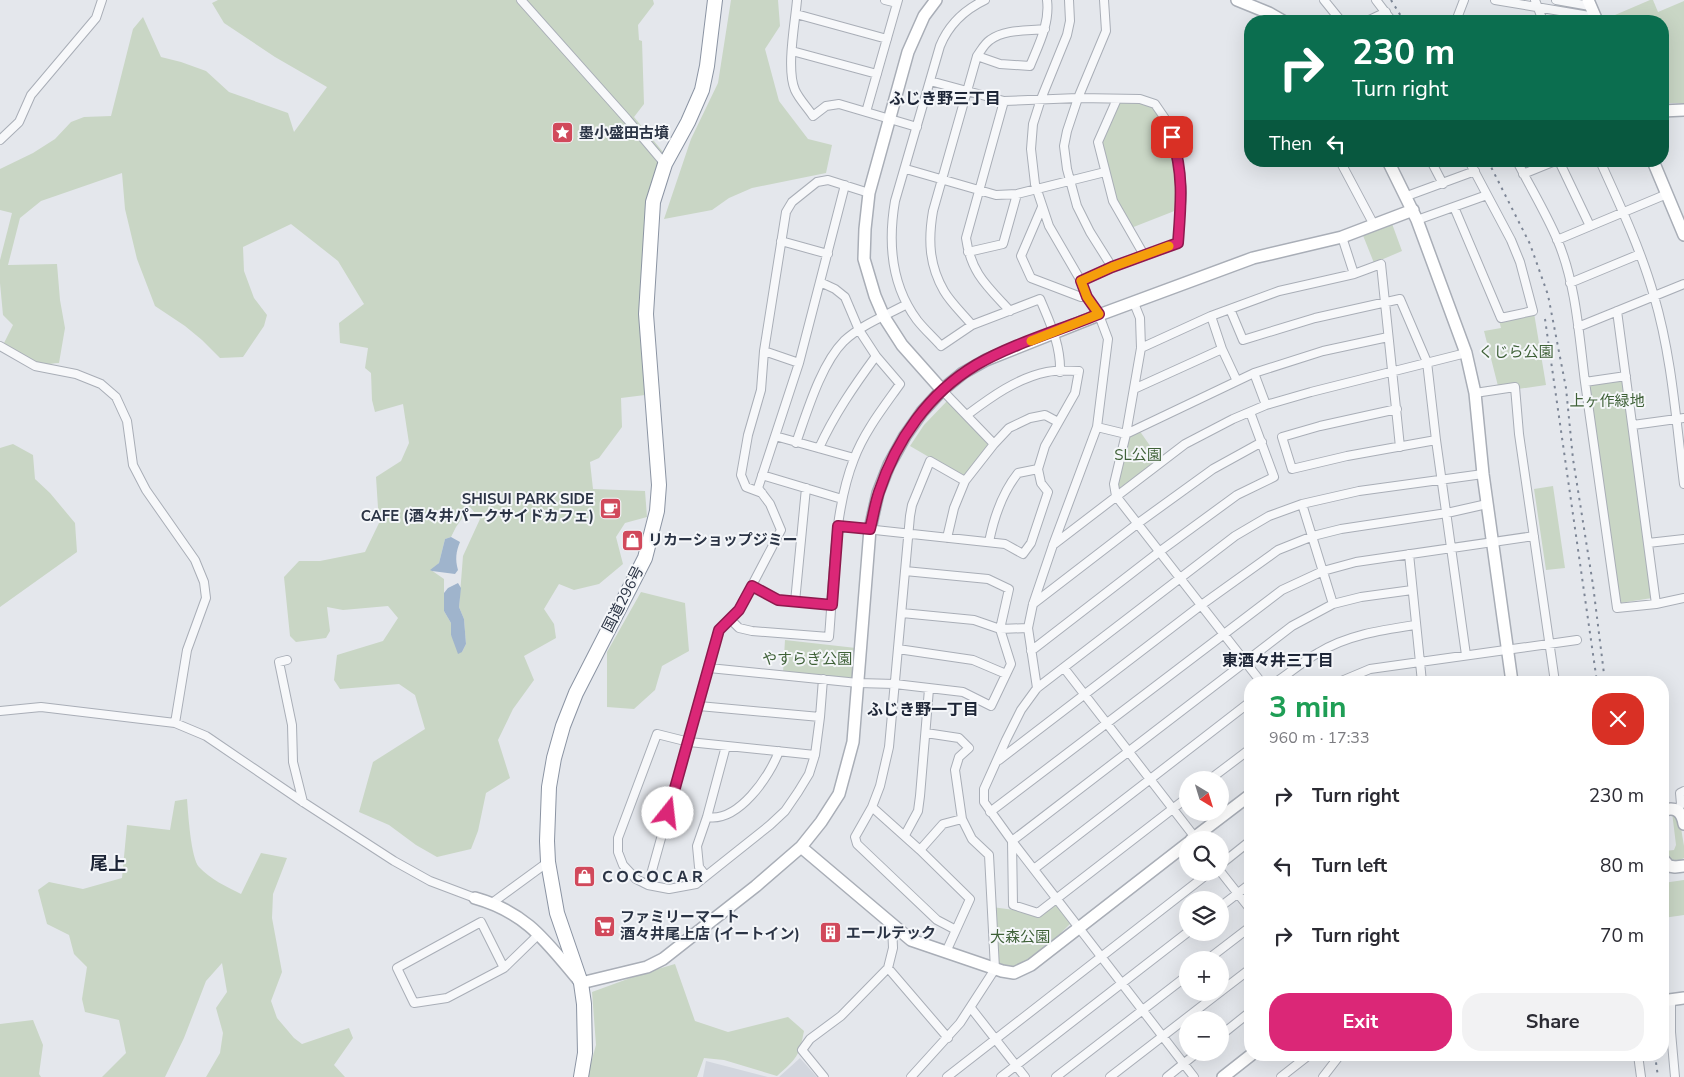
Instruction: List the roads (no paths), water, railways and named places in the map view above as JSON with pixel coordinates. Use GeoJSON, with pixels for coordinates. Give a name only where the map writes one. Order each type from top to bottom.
{"type":"FeatureCollection","features":[{"type":"Feature","properties":{"kind":"highway","name":"国道296号"},"geometry":{"type":"LineString","coordinates":[[581,1077],[585,1053],[585,1024],[581,983],[557,913],[548,862],[549,786],[563,726],[576,693],[645,558],[657,511],[659,485],[646,314],[653,202],[664,164],[688,122],[702,90],[707,66],[715,0]]}},
{"type":"Feature","properties":{"kind":"street"},"geometry":{"type":"LineString","coordinates":[[0,140],[19,122],[31,95],[96,18],[102,0]]}},
{"type":"Feature","properties":{"kind":"street"},"geometry":{"type":"LineString","coordinates":[[521,0],[627,119],[664,164]]}},
{"type":"Feature","properties":{"kind":"street"},"geometry":{"type":"LineString","coordinates":[[797,0],[792,51],[792,78],[796,91],[813,116],[831,104],[839,104],[917,126]]}},
{"type":"Feature","properties":{"kind":"street"},"geometry":{"type":"LineString","coordinates":[[866,112],[898,2],[885,0]]}},
{"type":"Feature","properties":{"kind":"street"},"geometry":{"type":"LineString","coordinates":[[936,0],[924,16],[908,52],[870,193],[865,229],[864,259],[875,296],[884,317],[902,345],[994,444]]}},
{"type":"Feature","properties":{"kind":"street"},"geometry":{"type":"LineString","coordinates":[[985,0],[964,13],[954,22],[940,46],[906,169],[895,201],[891,230],[895,271],[899,288],[917,320],[941,346],[972,325],[1040,299],[1054,332],[1060,358],[1060,372]]}},
{"type":"Feature","properties":{"kind":"street"},"geometry":{"type":"LineString","coordinates":[[977,56],[1000,64],[1030,66],[1045,29],[1048,8],[1047,0]]}},
{"type":"Feature","properties":{"kind":"street"},"geometry":{"type":"LineString","coordinates":[[1037,688],[1028,628],[1033,604],[1053,544],[1097,427],[1108,339],[1099,314],[1087,297],[1081,281],[1049,226],[1036,189],[1031,148],[1033,124],[1067,35],[1070,20],[1069,0]]}},
{"type":"Feature","properties":{"kind":"street"},"geometry":{"type":"LineString","coordinates":[[1104,0],[1106,32],[1078,98],[1064,146],[1070,181],[1077,206],[1090,232],[1112,267]]}},
{"type":"Feature","properties":{"kind":"street"},"geometry":{"type":"LineString","coordinates":[[1236,0],[1257,4],[1272,15]]}},
{"type":"Feature","properties":{"kind":"street"},"geometry":{"type":"LineString","coordinates":[[1324,0],[1336,15]]}},
{"type":"Feature","properties":{"kind":"street"},"geometry":{"type":"LineString","coordinates":[[1376,0],[1388,15]]}},
{"type":"Feature","properties":{"kind":"street"},"geometry":{"type":"LineString","coordinates":[[1458,15],[1464,0]]}},
{"type":"Feature","properties":{"kind":"street"},"geometry":{"type":"LineString","coordinates":[[1495,0],[1536,4],[1580,15]]}},
{"type":"Feature","properties":{"kind":"street"},"geometry":{"type":"LineString","coordinates":[[1556,0],[1589,3],[1594,15]]}},
{"type":"Feature","properties":{"kind":"street"},"geometry":{"type":"LineString","coordinates":[[1380,15],[1386,12]]}},
{"type":"Feature","properties":{"kind":"street"},"geometry":{"type":"LineString","coordinates":[[796,14],[887,38]]}},
{"type":"Feature","properties":{"kind":"street"},"geometry":{"type":"LineString","coordinates":[[972,325],[945,293],[937,278],[929,236],[933,211],[977,56],[988,41],[999,35],[1010,32],[1045,29]]}},
{"type":"Feature","properties":{"kind":"street"},"geometry":{"type":"LineString","coordinates":[[792,51],[877,74]]}},
{"type":"Feature","properties":{"kind":"street"},"geometry":{"type":"LineString","coordinates":[[930,80],[1004,101],[1078,98],[1140,99],[1155,104],[1166,120],[1177,154],[1180,172],[1182,193],[1178,243],[1112,267],[1081,281]]}},
{"type":"Feature","properties":{"kind":"street"},"geometry":{"type":"LineString","coordinates":[[1116,99],[1098,142],[1104,172],[1113,201],[1144,255]]}},
{"type":"Feature","properties":{"kind":"street"},"geometry":{"type":"LineString","coordinates":[[1004,101],[966,238],[968,252],[980,279],[1010,311]]}},
{"type":"Feature","properties":{"kind":"street"},"geometry":{"type":"LineString","coordinates":[[1669,111],[1684,110]]}},
{"type":"Feature","properties":{"kind":"street"},"geometry":{"type":"LineString","coordinates":[[1343,167],[1374,225]]}},
{"type":"Feature","properties":{"kind":"street"},"geometry":{"type":"LineString","coordinates":[[1391,167],[1415,215],[1466,353],[1475,393],[1491,542],[1511,676]]}},
{"type":"Feature","properties":{"kind":"street"},"geometry":{"type":"LineString","coordinates":[[1433,167],[1443,184]]}},
{"type":"Feature","properties":{"kind":"street"},"geometry":{"type":"LineString","coordinates":[[1454,207],[1501,318],[1533,310],[1514,247],[1473,167]]}},
{"type":"Feature","properties":{"kind":"street"},"geometry":{"type":"LineString","coordinates":[[1520,167],[1557,240],[1570,283],[1578,327],[1617,608],[1656,604],[1684,598]]}},
{"type":"Feature","properties":{"kind":"street"},"geometry":{"type":"LineString","coordinates":[[1523,174],[1541,167]]}},
{"type":"Feature","properties":{"kind":"street"},"geometry":{"type":"LineString","coordinates":[[1560,167],[1590,226]]}},
{"type":"Feature","properties":{"kind":"street"},"geometry":{"type":"LineString","coordinates":[[1603,167],[1623,212],[1655,296],[1680,419],[1684,484]]}},
{"type":"Feature","properties":{"kind":"street"},"geometry":{"type":"LineString","coordinates":[[1656,167],[1684,235]]}},
{"type":"Feature","properties":{"kind":"street"},"geometry":{"type":"LineString","coordinates":[[906,169],[996,195],[1017,194],[1104,172]]}},
{"type":"Feature","properties":{"kind":"street"},"geometry":{"type":"LineString","coordinates":[[1407,196],[1475,171]]}},
{"type":"Feature","properties":{"kind":"street"},"geometry":{"type":"LineString","coordinates":[[762,493],[746,487],[741,474],[748,435],[761,390],[764,351],[786,212],[792,202],[817,182],[828,180],[870,193]]}},
{"type":"Feature","properties":{"kind":"street"},"geometry":{"type":"LineString","coordinates":[[648,885],[719,630],[739,610],[780,530],[770,504],[758,488],[800,363],[845,185]]}},
{"type":"Feature","properties":{"kind":"street"},"geometry":{"type":"LineString","coordinates":[[968,252],[1003,244],[1017,194]]}},
{"type":"Feature","properties":{"kind":"street"},"geometry":{"type":"LineString","coordinates":[[1557,240],[1667,194]]}},
{"type":"Feature","properties":{"kind":"street"},"geometry":{"type":"LineString","coordinates":[[0,711],[41,707],[175,723],[206,736],[394,861],[423,877],[516,914],[539,934],[581,983],[647,967],[663,959],[756,886],[801,847],[821,822],[839,794],[853,742],[870,529],[878,493],[896,450],[922,412],[942,390],[963,373],[986,360],[1099,314],[1134,303],[1253,258],[1342,237],[1374,225],[1454,207],[1487,195]]}},
{"type":"Feature","properties":{"kind":"street"},"geometry":{"type":"LineString","coordinates":[[1042,207],[1021,256],[1031,278],[1081,297],[1087,297]]}},
{"type":"Feature","properties":{"kind":"street"},"geometry":{"type":"LineString","coordinates":[[1342,237],[1354,274]]}},
{"type":"Feature","properties":{"kind":"street"},"geometry":{"type":"LineString","coordinates":[[781,241],[828,254]]}},
{"type":"Feature","properties":{"kind":"street"},"geometry":{"type":"LineString","coordinates":[[1570,283],[1640,254]]}},
{"type":"Feature","properties":{"kind":"street"},"geometry":{"type":"LineString","coordinates":[[1140,348],[1230,309],[1279,292],[1354,274],[1381,264],[1400,447]]}},
{"type":"Feature","properties":{"kind":"street"},"geometry":{"type":"LineString","coordinates":[[730,619],[739,628],[752,631],[829,637],[842,498],[854,458],[873,422],[900,384],[876,356],[859,330],[845,297],[835,288],[820,282]]}},
{"type":"Feature","properties":{"kind":"street"},"geometry":{"type":"LineString","coordinates":[[1578,327],[1684,284]]}},
{"type":"Feature","properties":{"kind":"street"},"geometry":{"type":"LineString","coordinates":[[1230,309],[1243,340],[1315,318],[1400,299],[1427,362],[1466,655]]}},
{"type":"Feature","properties":{"kind":"street"},"geometry":{"type":"LineString","coordinates":[[1134,303],[1140,318],[1140,348],[1126,434],[1114,484],[1116,496],[1222,635],[1256,676]]}},
{"type":"Feature","properties":{"kind":"street"},"geometry":{"type":"LineString","coordinates":[[796,442],[827,364],[844,342],[859,330],[908,304]]}},
{"type":"Feature","properties":{"kind":"street"},"geometry":{"type":"LineString","coordinates":[[1617,311],[1656,604]]}},
{"type":"Feature","properties":{"kind":"street"},"geometry":{"type":"LineString","coordinates":[[1211,316],[1222,349],[1237,381]]}},
{"type":"Feature","properties":{"kind":"street"},"geometry":{"type":"LineString","coordinates":[[1097,427],[1126,434],[1254,373],[1323,351],[1388,337]]}},
{"type":"Feature","properties":{"kind":"street"},"geometry":{"type":"LineString","coordinates":[[0,346],[35,366],[76,374],[101,384],[116,397],[127,421],[133,465],[146,490],[198,568],[204,582],[206,598],[187,650],[175,723]]}},
{"type":"Feature","properties":{"kind":"street"},"geometry":{"type":"LineString","coordinates":[[1134,389],[1222,349]]}},
{"type":"Feature","properties":{"kind":"street"},"geometry":{"type":"LineString","coordinates":[[764,351],[800,363]]}},
{"type":"Feature","properties":{"kind":"street"},"geometry":{"type":"LineString","coordinates":[[1053,544],[1185,444],[1266,404],[1466,353]]}},
{"type":"Feature","properties":{"kind":"street"},"geometry":{"type":"LineString","coordinates":[[819,448],[831,421],[876,356]]}},
{"type":"Feature","properties":{"kind":"street"},"geometry":{"type":"LineString","coordinates":[[838,526],[1005,544],[1023,554],[1031,543],[1048,492],[1041,483],[1038,469],[1046,446],[1075,393],[1079,371],[1048,372],[1023,380],[994,395],[967,415]]}},
{"type":"Feature","properties":{"kind":"street"},"geometry":{"type":"LineString","coordinates":[[1254,373],[1266,404]]}},
{"type":"Feature","properties":{"kind":"street"},"geometry":{"type":"LineString","coordinates":[[1585,382],[1626,376]]}},
{"type":"Feature","properties":{"kind":"street"},"geometry":{"type":"LineString","coordinates":[[1475,393],[1515,387],[1519,434],[1554,676]]}},
{"type":"Feature","properties":{"kind":"street"},"geometry":{"type":"LineString","coordinates":[[1397,409],[1320,426],[1282,437],[1292,469],[1347,456],[1436,440]]}},
{"type":"Feature","properties":{"kind":"street"},"geometry":{"type":"LineString","coordinates":[[1031,651],[1159,552],[1237,495],[1274,477],[1250,412]]}},
{"type":"Feature","properties":{"kind":"street"},"geometry":{"type":"LineString","coordinates":[[947,538],[954,508],[965,481],[1009,428],[1030,418],[1045,415],[1058,422]]}},
{"type":"Feature","properties":{"kind":"street"},"geometry":{"type":"LineString","coordinates":[[1633,425],[1680,419]]}},
{"type":"Feature","properties":{"kind":"street"},"geometry":{"type":"LineString","coordinates":[[775,436],[854,458]]}},
{"type":"Feature","properties":{"kind":"street"},"geometry":{"type":"LineString","coordinates":[[1033,604],[1137,524],[1213,469],[1262,442]]}},
{"type":"Feature","properties":{"kind":"street"},"geometry":{"type":"LineString","coordinates":[[956,930],[937,920],[857,844],[855,836],[872,807],[880,786],[889,747],[912,505],[930,461],[965,481]]}},
{"type":"Feature","properties":{"kind":"street"},"geometry":{"type":"LineString","coordinates":[[989,542],[994,520],[1007,486],[1018,473],[1038,469]]}},
{"type":"Feature","properties":{"kind":"street"},"geometry":{"type":"LineString","coordinates":[[1194,1077],[984,802],[984,789],[1006,740],[1021,710],[1037,688],[1235,536],[1269,516],[1302,504],[1359,491],[1483,474]]}},
{"type":"Feature","properties":{"kind":"street"},"geometry":{"type":"LineString","coordinates":[[762,475],[842,498]]}},
{"type":"Feature","properties":{"kind":"street"},"geometry":{"type":"LineString","coordinates":[[795,602],[806,488]]}},
{"type":"Feature","properties":{"kind":"street"},"geometry":{"type":"LineString","coordinates":[[1302,504],[1333,604]]}},
{"type":"Feature","properties":{"kind":"street"},"geometry":{"type":"LineString","coordinates":[[997,761],[1200,606],[1278,550],[1313,536],[1341,529],[1447,513],[1487,504]]}},
{"type":"Feature","properties":{"kind":"street"},"geometry":{"type":"LineString","coordinates":[[990,812],[1282,590],[1323,571],[1356,562],[1534,536]]}},
{"type":"Feature","properties":{"kind":"street"},"geometry":{"type":"LineString","coordinates":[[1648,543],[1684,539]]}},
{"type":"Feature","properties":{"kind":"street"},"geometry":{"type":"LineString","coordinates":[[1409,554],[1421,676]]}},
{"type":"Feature","properties":{"kind":"street"},"geometry":{"type":"LineString","coordinates":[[709,668],[858,683],[895,684],[963,692],[991,706],[1011,664],[1000,629],[1009,589],[988,579],[905,571]]}},
{"type":"Feature","properties":{"kind":"street"},"geometry":{"type":"LineString","coordinates":[[752,586],[778,600],[832,605]]}},
{"type":"Feature","properties":{"kind":"street"},"geometry":{"type":"LineString","coordinates":[[1012,841],[1292,626],[1333,604],[1361,597],[1412,590]]}},
{"type":"Feature","properties":{"kind":"street"},"geometry":{"type":"LineString","coordinates":[[902,613],[974,620],[1000,629],[1028,628]]}},
{"type":"Feature","properties":{"kind":"street"},"geometry":{"type":"LineString","coordinates":[[1284,676],[1318,652],[1345,640],[1377,631],[1415,625]]}},
{"type":"Feature","properties":{"kind":"street"},"geometry":{"type":"LineString","coordinates":[[1353,676],[1370,669],[1577,640]]}},
{"type":"Feature","properties":{"kind":"street"},"geometry":{"type":"LineString","coordinates":[[898,649],[973,660],[1006,674]]}},
{"type":"Feature","properties":{"kind":"street"},"geometry":{"type":"LineString","coordinates":[[287,660],[279,662],[292,726],[293,762],[303,802]]}},
{"type":"Feature","properties":{"kind":"street"},"geometry":{"type":"LineString","coordinates":[[1064,668],[1172,808],[1187,831]]}},
{"type":"Feature","properties":{"kind":"street"},"geometry":{"type":"LineString","coordinates":[[815,755],[689,742],[657,734],[618,838],[618,852],[623,865],[636,879],[648,885],[669,890],[696,884],[785,811],[809,774],[815,755],[823,679]]}},
{"type":"Feature","properties":{"kind":"street"},"geometry":{"type":"LineString","coordinates":[[905,835],[918,811],[929,689]]}},
{"type":"Feature","properties":{"kind":"street"},"geometry":{"type":"LineString","coordinates":[[699,706],[820,717]]}},
{"type":"Feature","properties":{"kind":"street"},"geometry":{"type":"LineString","coordinates":[[1034,869],[1244,707]]}},
{"type":"Feature","properties":{"kind":"street"},"geometry":{"type":"LineString","coordinates":[[911,1077],[948,1038],[971,1008],[995,969],[989,855],[972,839],[962,819],[955,770],[959,757],[969,748],[959,738],[926,733]]}},
{"type":"Feature","properties":{"kind":"street"},"geometry":{"type":"LineString","coordinates":[[706,876],[699,866],[697,846],[707,817],[726,746]]}},
{"type":"Feature","properties":{"kind":"street"},"geometry":{"type":"LineString","coordinates":[[707,817],[724,816],[748,798],[761,785],[773,766],[779,751]]}},
{"type":"Feature","properties":{"kind":"street"},"geometry":{"type":"LineString","coordinates":[[1221,771],[1244,754]]}},
{"type":"Feature","properties":{"kind":"street"},"geometry":{"type":"LineString","coordinates":[[1678,810],[1681,804],[1680,793],[1684,791]]}},
{"type":"Feature","properties":{"kind":"street"},"geometry":{"type":"LineString","coordinates":[[1204,831],[1244,800]]}},
{"type":"Feature","properties":{"kind":"street"},"geometry":{"type":"LineString","coordinates":[[1012,841],[1013,905],[1038,913],[1056,897],[1179,803]]}},
{"type":"Feature","properties":{"kind":"street"},"geometry":{"type":"LineString","coordinates":[[872,807],[905,835],[970,899],[946,952]]}},
{"type":"Feature","properties":{"kind":"street"},"geometry":{"type":"LineString","coordinates":[[1669,809],[1678,810],[1682,814],[1684,824]]}},
{"type":"Feature","properties":{"kind":"street"},"geometry":{"type":"LineString","coordinates":[[920,850],[943,824],[962,819]]}},
{"type":"Feature","properties":{"kind":"street"},"geometry":{"type":"LineString","coordinates":[[801,847],[911,940],[995,969],[1014,973],[1022,971],[1179,851]]}},
{"type":"Feature","properties":{"kind":"street"},"geometry":{"type":"LineString","coordinates":[[1229,858],[1244,847]]}},
{"type":"Feature","properties":{"kind":"street"},"geometry":{"type":"LineString","coordinates":[[492,903],[548,862]]}},
{"type":"Feature","properties":{"kind":"street"},"geometry":{"type":"LineString","coordinates":[[1669,866],[1684,866]]}},
{"type":"Feature","properties":{"kind":"street"},"geometry":{"type":"LineString","coordinates":[[947,1077],[1198,881]]}},
{"type":"Feature","properties":{"kind":"street"},"geometry":{"type":"LineString","coordinates":[[1228,881],[1244,901]]}},
{"type":"Feature","properties":{"kind":"street"},"geometry":{"type":"LineString","coordinates":[[1229,900],[1244,888]]}},
{"type":"Feature","properties":{"kind":"street"},"geometry":{"type":"LineString","coordinates":[[504,968],[482,922],[397,968],[414,1004],[447,998],[504,968],[539,934]]}},
{"type":"Feature","properties":{"kind":"street"},"geometry":{"type":"LineString","coordinates":[[824,1077],[802,1050],[810,1039],[841,1016],[888,968],[893,948],[892,925]]}},
{"type":"Feature","properties":{"kind":"street"},"geometry":{"type":"LineString","coordinates":[[1219,951],[1244,932]]}},
{"type":"Feature","properties":{"kind":"street"},"geometry":{"type":"LineString","coordinates":[[1001,1077],[1179,939]]}},
{"type":"Feature","properties":{"kind":"street"},"geometry":{"type":"LineString","coordinates":[[888,968],[948,1038]]}},
{"type":"Feature","properties":{"kind":"street"},"geometry":{"type":"LineString","coordinates":[[1229,985],[1244,974]]}},
{"type":"Feature","properties":{"kind":"street"},"geometry":{"type":"LineString","coordinates":[[1056,1077],[1179,982]]}},
{"type":"Feature","properties":{"kind":"street"},"geometry":{"type":"LineString","coordinates":[[1669,1000],[1684,998]]}},
{"type":"Feature","properties":{"kind":"street"},"geometry":{"type":"LineString","coordinates":[[1110,1077],[1209,1001]]}},
{"type":"Feature","properties":{"kind":"street"},"geometry":{"type":"LineString","coordinates":[[971,1008],[1025,1077]]}},
{"type":"Feature","properties":{"kind":"street"},"geometry":{"type":"LineString","coordinates":[[1669,1016],[1675,1077]]}},
{"type":"Feature","properties":{"kind":"street"},"geometry":{"type":"LineString","coordinates":[[1229,1029],[1244,1017]]}},
{"type":"Feature","properties":{"kind":"street"},"geometry":{"type":"LineString","coordinates":[[1223,1077],[1244,1060]]}},
{"type":"Feature","properties":{"kind":"street"},"geometry":{"type":"LineString","coordinates":[[1167,1077],[1188,1061]]}},
{"type":"Feature","properties":{"kind":"street"},"geometry":{"type":"LineString","coordinates":[[1282,1077],[1302,1061]]}},
{"type":"Feature","properties":{"kind":"street"},"geometry":{"type":"LineString","coordinates":[[1323,1077],[1335,1061]]}},
{"type":"Feature","properties":{"kind":"street"},"geometry":{"type":"LineString","coordinates":[[1639,1061],[1641,1077]]}},
{"type":"Feature","properties":{"kind":"water"},"geometry":{"type":"Polygon","coordinates":[[[451,537],[460,542],[456,556],[458,570],[455,574],[430,570],[439,563],[445,539],[451,537]]]}},
{"type":"Feature","properties":{"kind":"water"},"geometry":{"type":"Polygon","coordinates":[[[458,583],[461,588],[459,607],[464,619],[466,644],[462,652],[458,654],[451,635],[451,623],[444,611],[444,593],[448,588],[458,583]]]}},
{"type":"Feature","properties":{"kind":"railway"},"geometry":{"type":"LineString","coordinates":[[1391,0],[1400,15]]}},
{"type":"Feature","properties":{"kind":"railway"},"geometry":{"type":"LineString","coordinates":[[1491,167],[1530,244],[1548,295],[1566,388],[1573,459],[1593,585],[1604,676]]}},
{"type":"Feature","properties":{"kind":"railway"},"geometry":{"type":"LineString","coordinates":[[1545,319],[1596,676]]}},
{"type":"Feature","properties":{"kind":"railway"},"geometry":{"type":"LineString","coordinates":[[1656,1061],[1658,1077]]}},
{"type":"Feature","properties":{"kind":"place","name":"墨小盛田古墳"},"geometry":{"type":"Point","coordinates":[563,133]}},
{"type":"Feature","properties":{"kind":"place","name":"SHISUI PARK SIDE CAFE (酒々井パークサイドカフェ)"},"geometry":{"type":"Point","coordinates":[610,508]}},
{"type":"Feature","properties":{"kind":"place","name":"リカーショップジミー"},"geometry":{"type":"Point","coordinates":[632,540]}},
{"type":"Feature","properties":{"kind":"place","name":"ＣＯＣＯＣＡＲ"},"geometry":{"type":"Point","coordinates":[584,877]}},
{"type":"Feature","properties":{"kind":"place","name":"ファミリーマート 酒々井尾上店 (イートイン)"},"geometry":{"type":"Point","coordinates":[604,926]}},
{"type":"Feature","properties":{"kind":"place","name":"エールテック"},"geometry":{"type":"Point","coordinates":[830,933]}},
{"type":"Feature","properties":{"kind":"district","name":"ふじき野三丁目"},"geometry":{"type":"Point","coordinates":[945,98]}},
{"type":"Feature","properties":{"kind":"district","name":"東酒々井三丁目"},"geometry":{"type":"Point","coordinates":[1278,660]}},
{"type":"Feature","properties":{"kind":"district","name":"ふじき野一丁目"},"geometry":{"type":"Point","coordinates":[923,709]}},
{"type":"Feature","properties":{"kind":"district","name":"尾上"},"geometry":{"type":"Point","coordinates":[108,864]}},
{"type":"Feature","properties":{"kind":"park label","name":"くじら公園"},"geometry":{"type":"Point","coordinates":[1516,352]}},
{"type":"Feature","properties":{"kind":"park label","name":"上ヶ作緑地"},"geometry":{"type":"Point","coordinates":[1607,401]}},
{"type":"Feature","properties":{"kind":"park label","name":"SL公園"},"geometry":{"type":"Point","coordinates":[1138,455]}},
{"type":"Feature","properties":{"kind":"park label","name":"やすらぎ公園"},"geometry":{"type":"Point","coordinates":[807,659]}},
{"type":"Feature","properties":{"kind":"park label","name":"大森公園"},"geometry":{"type":"Point","coordinates":[1020,937]}}]}
